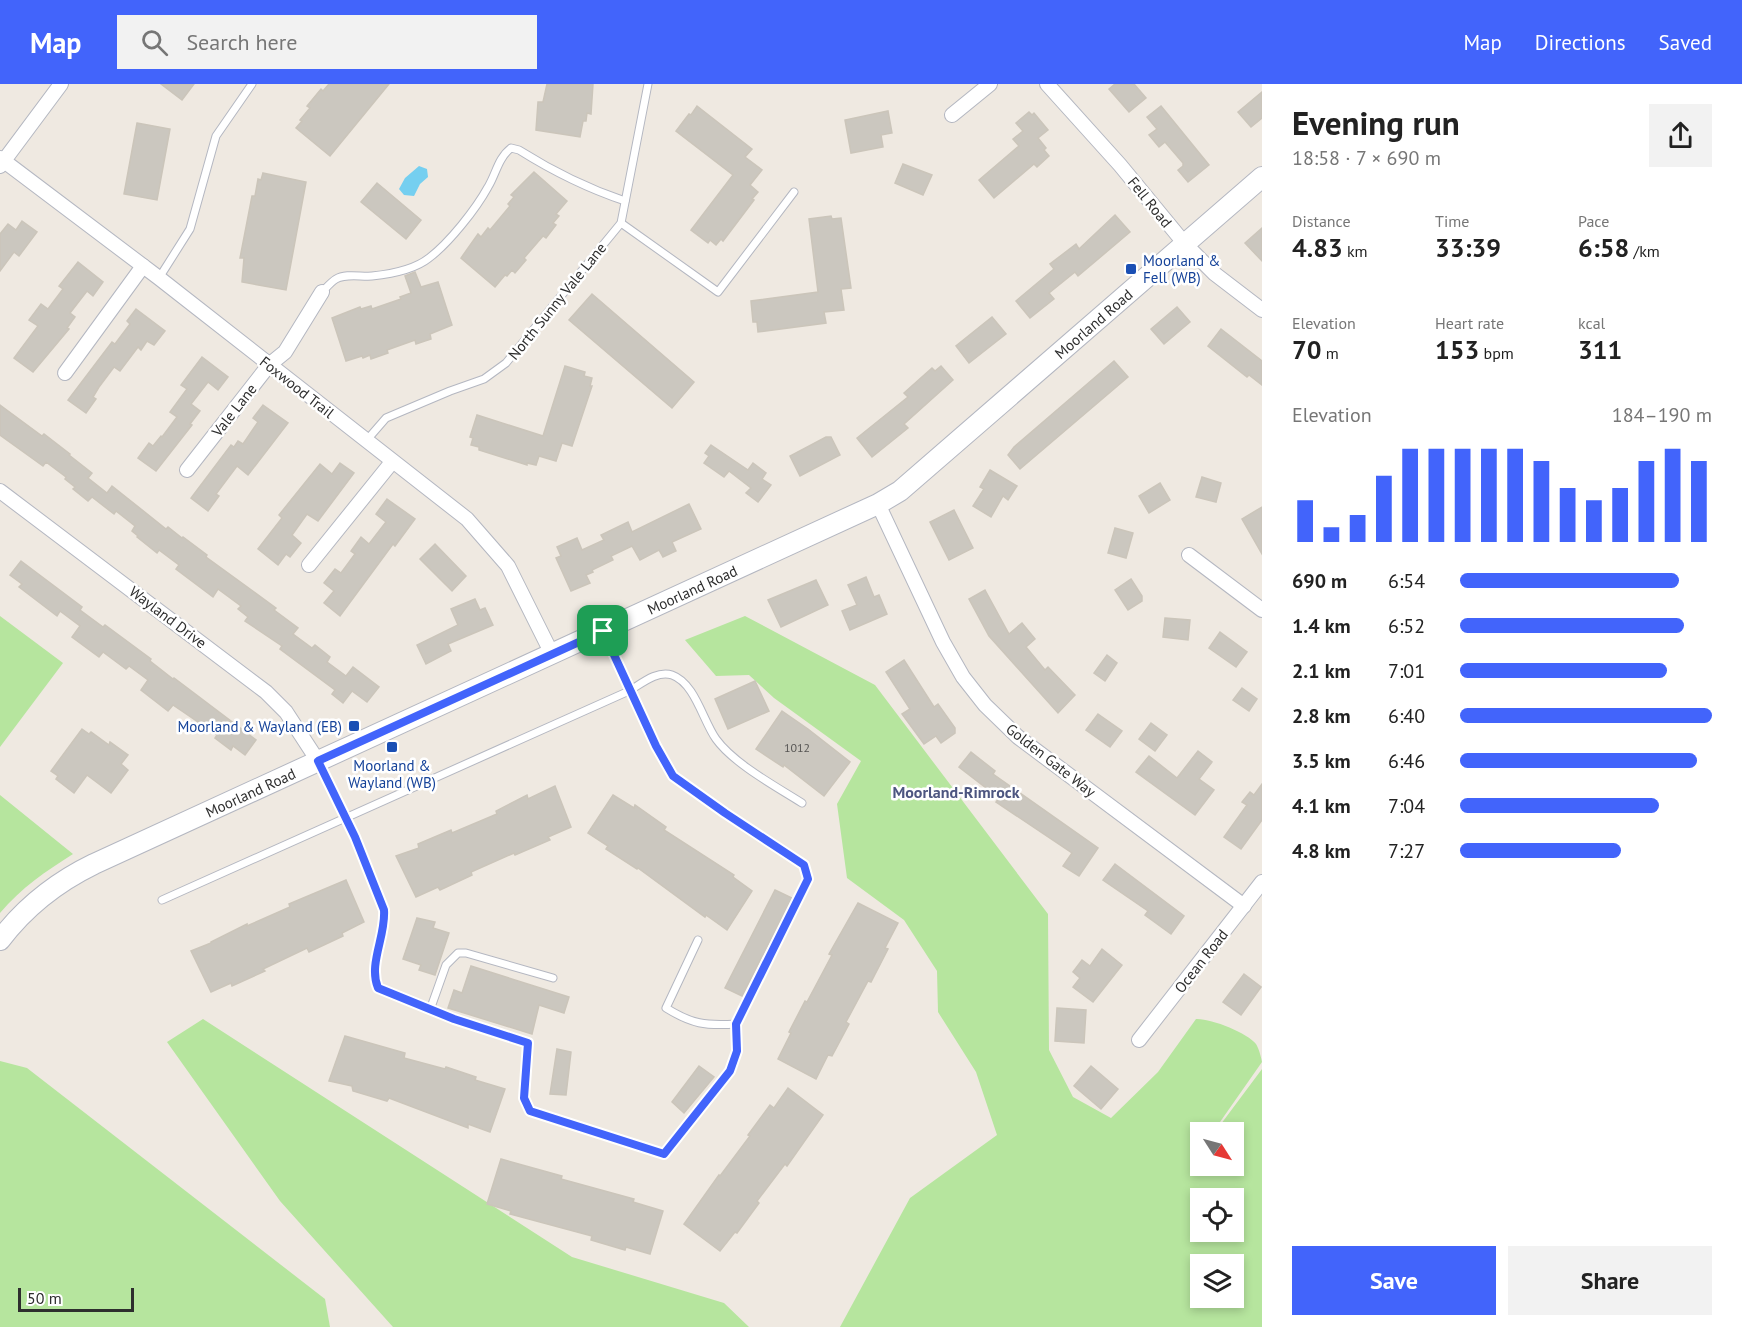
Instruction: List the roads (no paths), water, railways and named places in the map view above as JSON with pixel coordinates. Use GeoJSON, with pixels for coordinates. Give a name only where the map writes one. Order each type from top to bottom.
{"type":"FeatureCollection","features":[{"type":"Feature","properties":{"kind":"street"},"geometry":{"type":"LineString","coordinates":[[1,162],[61,84]]}},
{"type":"Feature","properties":{"kind":"street"},"geometry":{"type":"LineString","coordinates":[[952,115],[990,84]]}},
{"type":"Feature","properties":{"kind":"street","name":"Fell Road"},"geometry":{"type":"LineString","coordinates":[[1047,84],[1120,165],[1185,244],[1215,274],[1262,310]]}},
{"type":"Feature","properties":{"kind":"street","name":"Foxwood Trail"},"geometry":{"type":"LineString","coordinates":[[1,162],[159,278],[467,519],[508,566],[552,654]]}},
{"type":"Feature","properties":{"kind":"street","name":"Moorland Road"},"geometry":{"type":"LineString","coordinates":[[0,940],[9,928],[43,896],[69,876],[878,504],[900,491],[1262,177]]}},
{"type":"Feature","properties":{"kind":"street"},"geometry":{"type":"LineString","coordinates":[[65,373],[143,266]]}},
{"type":"Feature","properties":{"kind":"street","name":"Vale Lane"},"geometry":{"type":"LineString","coordinates":[[187,470],[269,365],[285,352],[322,292]]}},
{"type":"Feature","properties":{"kind":"street"},"geometry":{"type":"LineString","coordinates":[[309,565],[392,462]]}},
{"type":"Feature","properties":{"kind":"street","name":"Wayland Drive"},"geometry":{"type":"LineString","coordinates":[[0,491],[266,692],[286,712],[318,761]]}},
{"type":"Feature","properties":{"kind":"street","name":"Golden Gate Way"},"geometry":{"type":"LineString","coordinates":[[878,504],[943,642],[963,677],[985,705],[1018,737],[1244,906]]}},
{"type":"Feature","properties":{"kind":"street"},"geometry":{"type":"LineString","coordinates":[[1189,555],[1262,610]]}},
{"type":"Feature","properties":{"kind":"street","name":"Ocean Road"},"geometry":{"type":"LineString","coordinates":[[1138,1040],[1262,882]]}},
{"type":"Feature","properties":{"kind":"lane"},"geometry":{"type":"LineString","coordinates":[[159,278],[190,229],[216,136],[252,84]]}},
{"type":"Feature","properties":{"kind":"lane","name":"North Sunny Vale Lane"},"geometry":{"type":"LineString","coordinates":[[366,441],[386,418],[484,379],[506,363],[621,223],[648,84]]}},
{"type":"Feature","properties":{"kind":"lane"},"geometry":{"type":"LineString","coordinates":[[322,292],[335,279],[344,276],[373,276],[401,271],[416,267],[430,258],[481,199],[505,153],[512,148],[591,190],[626,201]]}},
{"type":"Feature","properties":{"kind":"lane"},"geometry":{"type":"LineString","coordinates":[[621,223],[718,292],[794,192]]}},
{"type":"Feature","properties":{"kind":"lane"},"geometry":{"type":"LineString","coordinates":[[318,761],[345,817],[384,910],[385,923],[373,976],[378,988],[430,1010],[528,1043],[524,1098],[530,1111],[664,1154],[730,1071],[737,1051],[736,1024],[808,879],[804,865],[673,776],[629,691],[603,631]]}},
{"type":"Feature","properties":{"kind":"lane"},"geometry":{"type":"LineString","coordinates":[[162,900],[664,674],[673,676],[685,685],[698,703],[716,739],[726,750],[758,775],[802,803]]}},
{"type":"Feature","properties":{"kind":"lane"},"geometry":{"type":"LineString","coordinates":[[698,940],[666,1008],[682,1018],[708,1026],[736,1024]]}},
{"type":"Feature","properties":{"kind":"lane"},"geometry":{"type":"LineString","coordinates":[[430,1010],[446,965],[458,953],[466,953],[553,978]]}},
{"type":"Feature","properties":{"kind":"water"},"geometry":{"type":"Polygon","coordinates":[[[419,166],[427,169],[428,177],[420,184],[414,196],[404,195],[399,189],[405,178],[419,166]]]}},
{"type":"Feature","properties":{"kind":"place","name":"Moorland & Fell (WB)"},"geometry":{"type":"Point","coordinates":[1131,269]}},
{"type":"Feature","properties":{"kind":"place","name":"Moorland & Wayland (EB)"},"geometry":{"type":"Point","coordinates":[354,726]}},
{"type":"Feature","properties":{"kind":"place","name":"Moorland & Wayland (WB)"},"geometry":{"type":"Point","coordinates":[392,747]}},
{"type":"Feature","properties":{"kind":"district","name":"Moorland-Rimrock"},"geometry":{"type":"Point","coordinates":[956,792]}}]}
